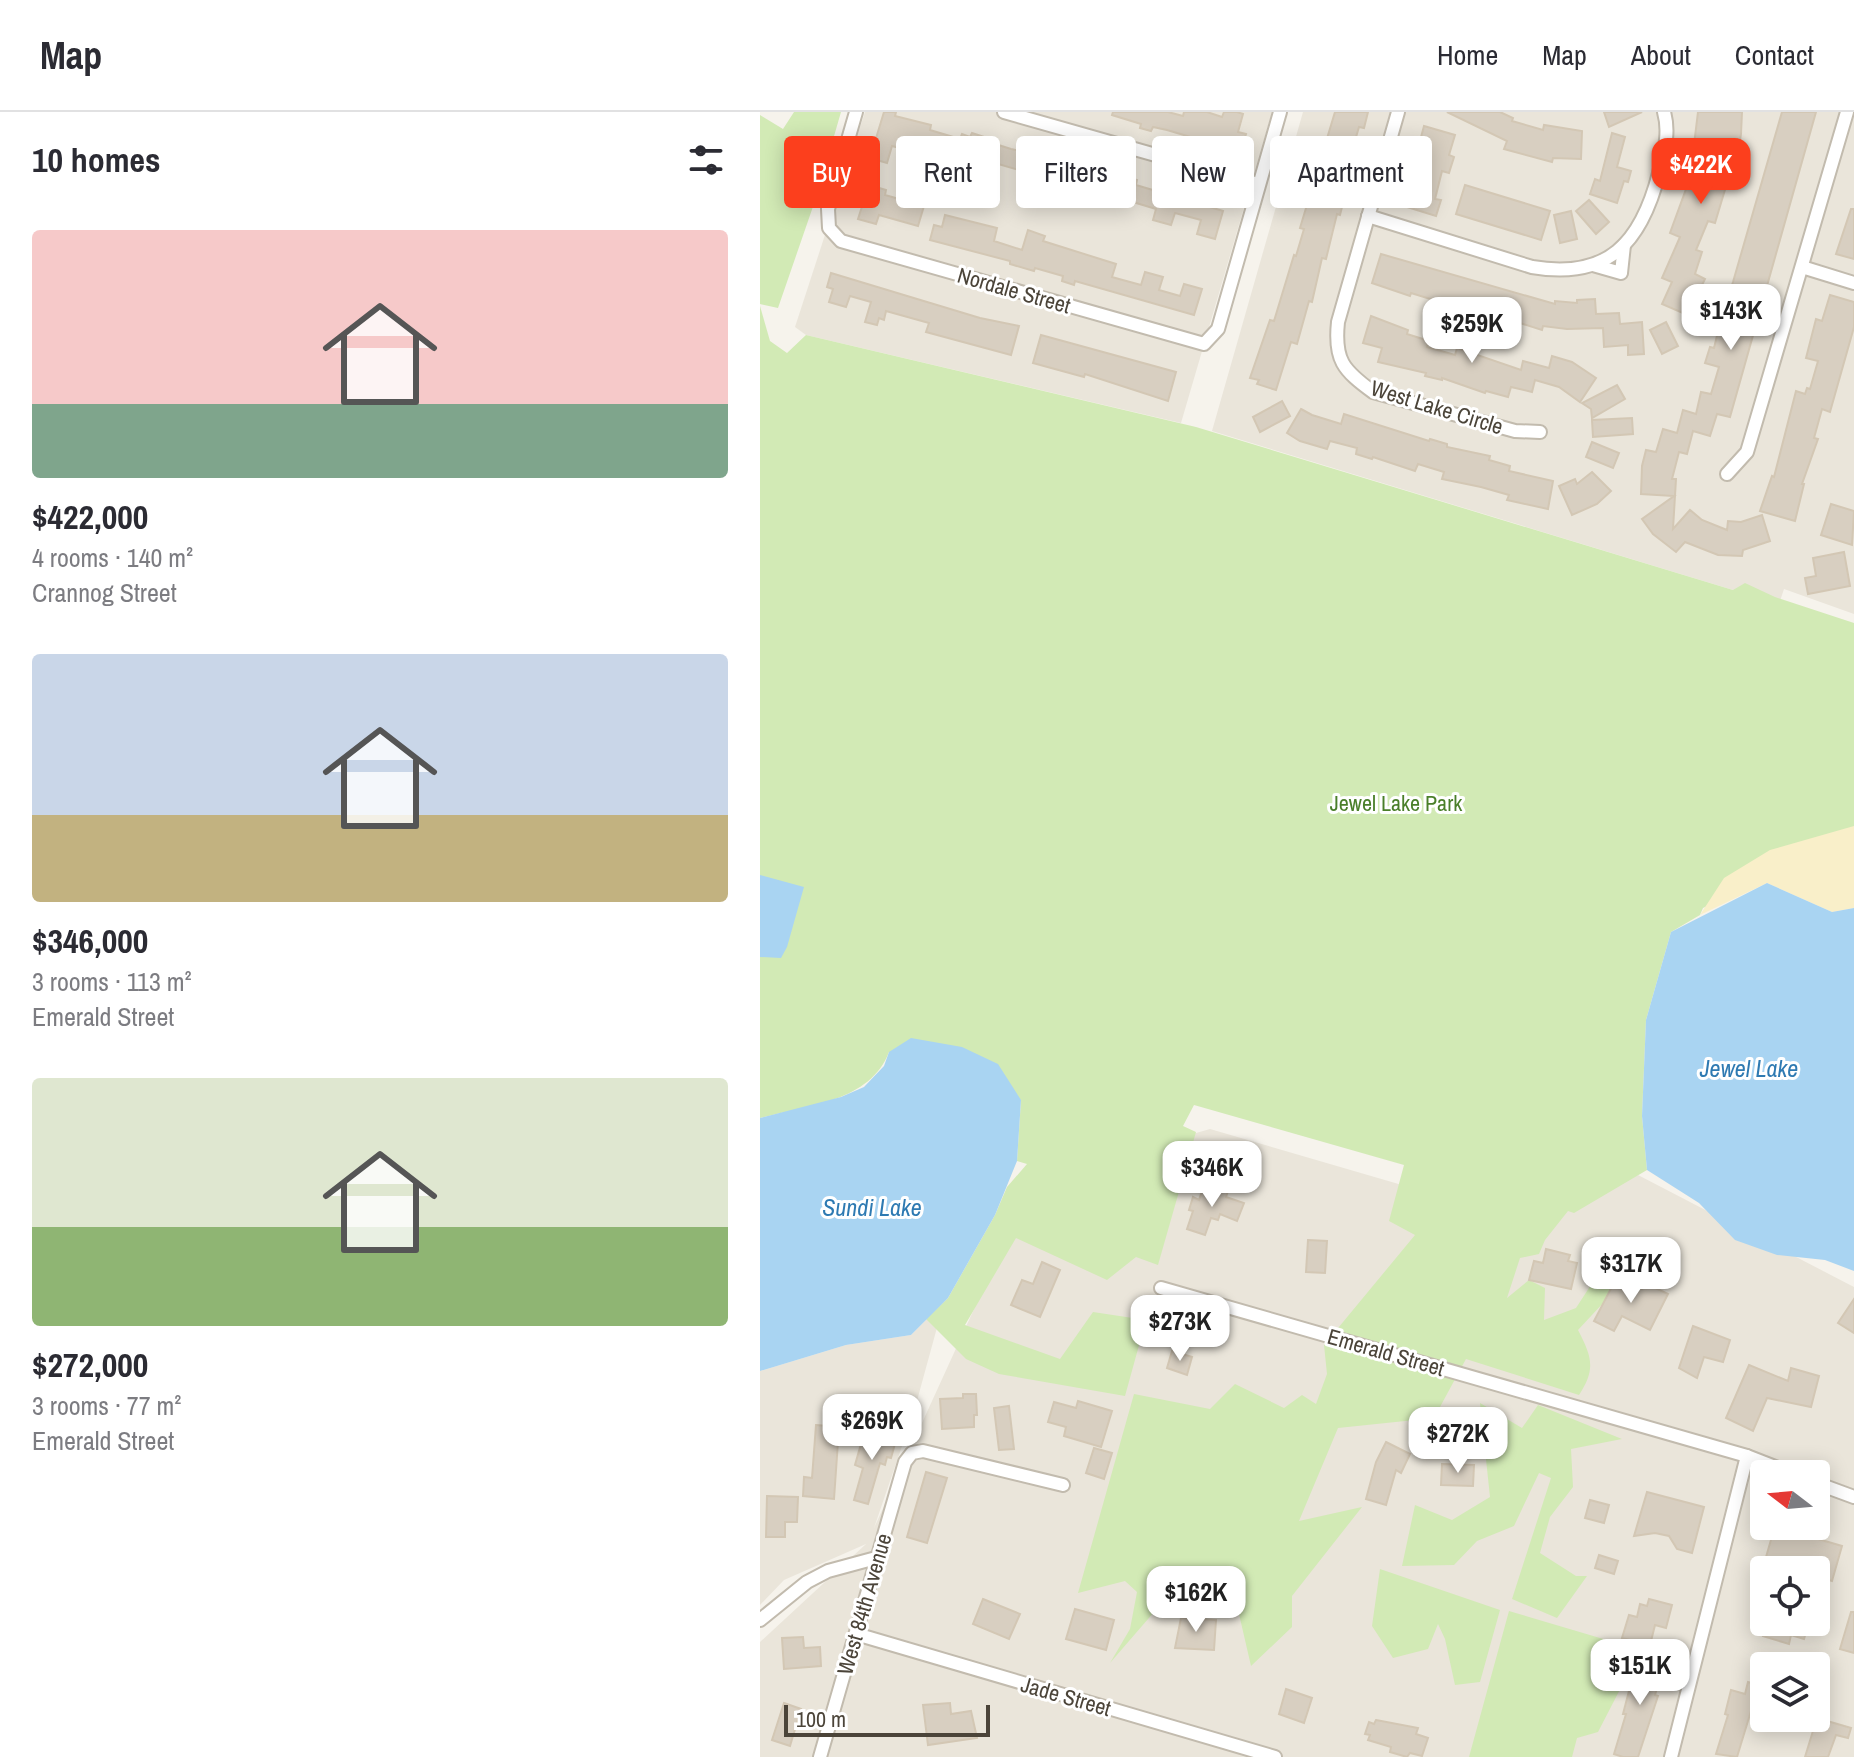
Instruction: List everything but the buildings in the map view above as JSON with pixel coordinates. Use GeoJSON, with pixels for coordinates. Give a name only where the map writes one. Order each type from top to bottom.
{"type":"FeatureCollection","features":[{"type":"Feature","properties":{"kind":"street","name":"Nordale Street"},"geometry":{"type":"LineString","coordinates":[[856,112],[828,209],[829,228],[841,241],[1204,344],[1218,329],[1258,184]]}},
{"type":"Feature","properties":{"kind":"street"},"geometry":{"type":"LineString","coordinates":[[1004,112],[1258,184],[1280,112]]}},
{"type":"Feature","properties":{"kind":"street"},"geometry":{"type":"LineString","coordinates":[[1398,112],[1368,216],[1532,267],[1558,271],[1583,269],[1605,260],[1624,245],[1642,223],[1652,200],[1667,140],[1664,112]]}},
{"type":"Feature","properties":{"kind":"street"},"geometry":{"type":"LineString","coordinates":[[1727,474],[1747,452],[1847,112]]}},
{"type":"Feature","properties":{"kind":"street","name":"West Lake Circle"},"geometry":{"type":"LineString","coordinates":[[1368,216],[1338,322],[1336,345],[1341,364],[1373,392],[1515,431],[1540,432]]}},
{"type":"Feature","properties":{"kind":"street"},"geometry":{"type":"LineString","coordinates":[[1593,265],[1621,273],[1624,245]]}},
{"type":"Feature","properties":{"kind":"street"},"geometry":{"type":"LineString","coordinates":[[1802,267],[1854,283]]}},
{"type":"Feature","properties":{"kind":"street","name":"Emerald Street"},"geometry":{"type":"LineString","coordinates":[[1161,1288],[1757,1460]]}},
{"type":"Feature","properties":{"kind":"street","name":"West 84th Avenue"},"geometry":{"type":"LineString","coordinates":[[820,1757],[905,1462],[912,1453],[923,1451],[1063,1485]]}},
{"type":"Feature","properties":{"kind":"street"},"geometry":{"type":"LineString","coordinates":[[1671,1757],[1747,1456]]}},
{"type":"Feature","properties":{"kind":"street"},"geometry":{"type":"LineString","coordinates":[[1830,1488],[1854,1497]]}},
{"type":"Feature","properties":{"kind":"street"},"geometry":{"type":"LineString","coordinates":[[760,1620],[817,1576],[876,1558]]}},
{"type":"Feature","properties":{"kind":"street","name":"Jade Street"},"geometry":{"type":"LineString","coordinates":[[856,1634],[1242,1752],[1275,1757]]}},
{"type":"Feature","properties":{"kind":"shaded area"},"geometry":{"type":"Polygon","coordinates":[[[865,112],[1272,112],[1254,174],[1254,136],[1152,136],[1152,208],[1244,208],[1181,423],[806,335],[795,327],[834,208],[880,208],[880,136],[857,136],[865,112]]]}},
{"type":"Feature","properties":{"kind":"shaded area"},"geometry":{"type":"Polygon","coordinates":[[[1303,112],[1854,112],[1854,614],[1784,589],[1779,604],[1212,431],[1276,208],[1432,208],[1432,136],[1296,136],[1303,112]]]}},
{"type":"Feature","properties":{"kind":"shaded area"},"geometry":{"type":"Polygon","coordinates":[[[1210,1129],[1522,1220],[1638,1175],[1854,1287],[1854,1757],[760,1757],[760,1642],[866,1544],[784,1580],[760,1605],[760,1371],[846,1345],[911,1335],[944,1302],[915,1408],[874,1528],[1033,1180],[1210,1129]]]}},
{"type":"Feature","properties":{"kind":"green space"},"geometry":{"type":"Polygon","coordinates":[[[794,112],[841,112],[834,136],[784,136],[784,208],[813,208],[778,308],[760,304],[760,115],[783,129],[794,112]]]}},
{"type":"Feature","properties":{"kind":"green space","name":"Jewel Lake Park"},"geometry":{"type":"Polygon","coordinates":[[[760,306],[770,341],[787,353],[806,335],[1196,427],[1733,590],[1745,583],[1775,597],[1854,623],[1854,903],[1768,878],[1703,908],[1700,915],[1671,932],[1646,1020],[1642,1116],[1647,1170],[1574,1213],[1568,1211],[1545,1240],[1539,1254],[1520,1258],[1507,1298],[1529,1280],[1545,1288],[1544,1320],[1576,1308],[1611,1254],[1632,1272],[1578,1330],[1590,1363],[1588,1378],[1579,1395],[1466,1359],[1434,1418],[1338,1428],[1299,1521],[1362,1507],[1292,1596],[1292,1627],[1251,1666],[1236,1601],[1161,1604],[1110,1663],[1130,1629],[1137,1592],[1125,1581],[1078,1593],[1134,1394],[1210,1409],[1235,1384],[1284,1408],[1302,1395],[1316,1404],[1327,1374],[1324,1345],[1415,1235],[1389,1221],[1404,1165],[1194,1105],[1183,1126],[1196,1132],[1158,1265],[1136,1257],[1107,1280],[1016,1238],[965,1325],[1060,1359],[1093,1312],[1146,1320],[1125,1396],[999,1374],[966,1359],[926,1319],[948,1298],[995,1215],[1007,1187],[1027,1164],[1017,1161],[1021,1100],[889,1052],[880,1069],[852,1092],[816,1105],[760,1118],[760,306]]]}},
{"type":"Feature","properties":{"kind":"green space"},"geometry":{"type":"Polygon","coordinates":[[[1480,1403],[1522,1428],[1538,1405],[1622,1439],[1571,1449],[1573,1487],[1550,1517],[1540,1553],[1576,1576],[1587,1576],[1557,1618],[1512,1599],[1551,1478],[1539,1473],[1514,1526],[1477,1541],[1454,1565],[1402,1566],[1415,1505],[1452,1520],[1490,1497],[1480,1403]]]}},
{"type":"Feature","properties":{"kind":"green space"},"geometry":{"type":"Polygon","coordinates":[[[1380,1569],[1500,1610],[1480,1682],[1455,1685],[1445,1639],[1438,1624],[1428,1649],[1393,1658],[1372,1626],[1380,1569]]]}},
{"type":"Feature","properties":{"kind":"green space"},"geometry":{"type":"Polygon","coordinates":[[[1509,1611],[1627,1646],[1629,1672],[1598,1732],[1577,1738],[1572,1757],[1469,1757],[1509,1611]]]}},
{"type":"Feature","properties":{"kind":"sand"},"geometry":{"type":"Polygon","coordinates":[[[1854,826],[1854,908],[1832,912],[1767,883],[1700,915],[1724,878],[1770,850],[1854,826]]]}},
{"type":"Feature","properties":{"kind":"water"},"geometry":{"type":"Polygon","coordinates":[[[760,875],[804,887],[781,958],[760,957],[760,875]]]}},
{"type":"Feature","properties":{"kind":"water","name":"Jewel Lake"},"geometry":{"type":"Polygon","coordinates":[[[1767,883],[1832,912],[1854,908],[1854,1271],[1825,1260],[1777,1255],[1735,1240],[1699,1203],[1647,1170],[1642,1116],[1646,1020],[1671,932],[1767,883]]]}},
{"type":"Feature","properties":{"kind":"water","name":"Sundi Lake"},"geometry":{"type":"Polygon","coordinates":[[[911,1038],[962,1047],[998,1064],[1021,1100],[1017,1161],[995,1215],[948,1298],[911,1335],[846,1345],[760,1371],[760,1118],[841,1097],[864,1087],[884,1066],[889,1052],[911,1038]]]}}]}
